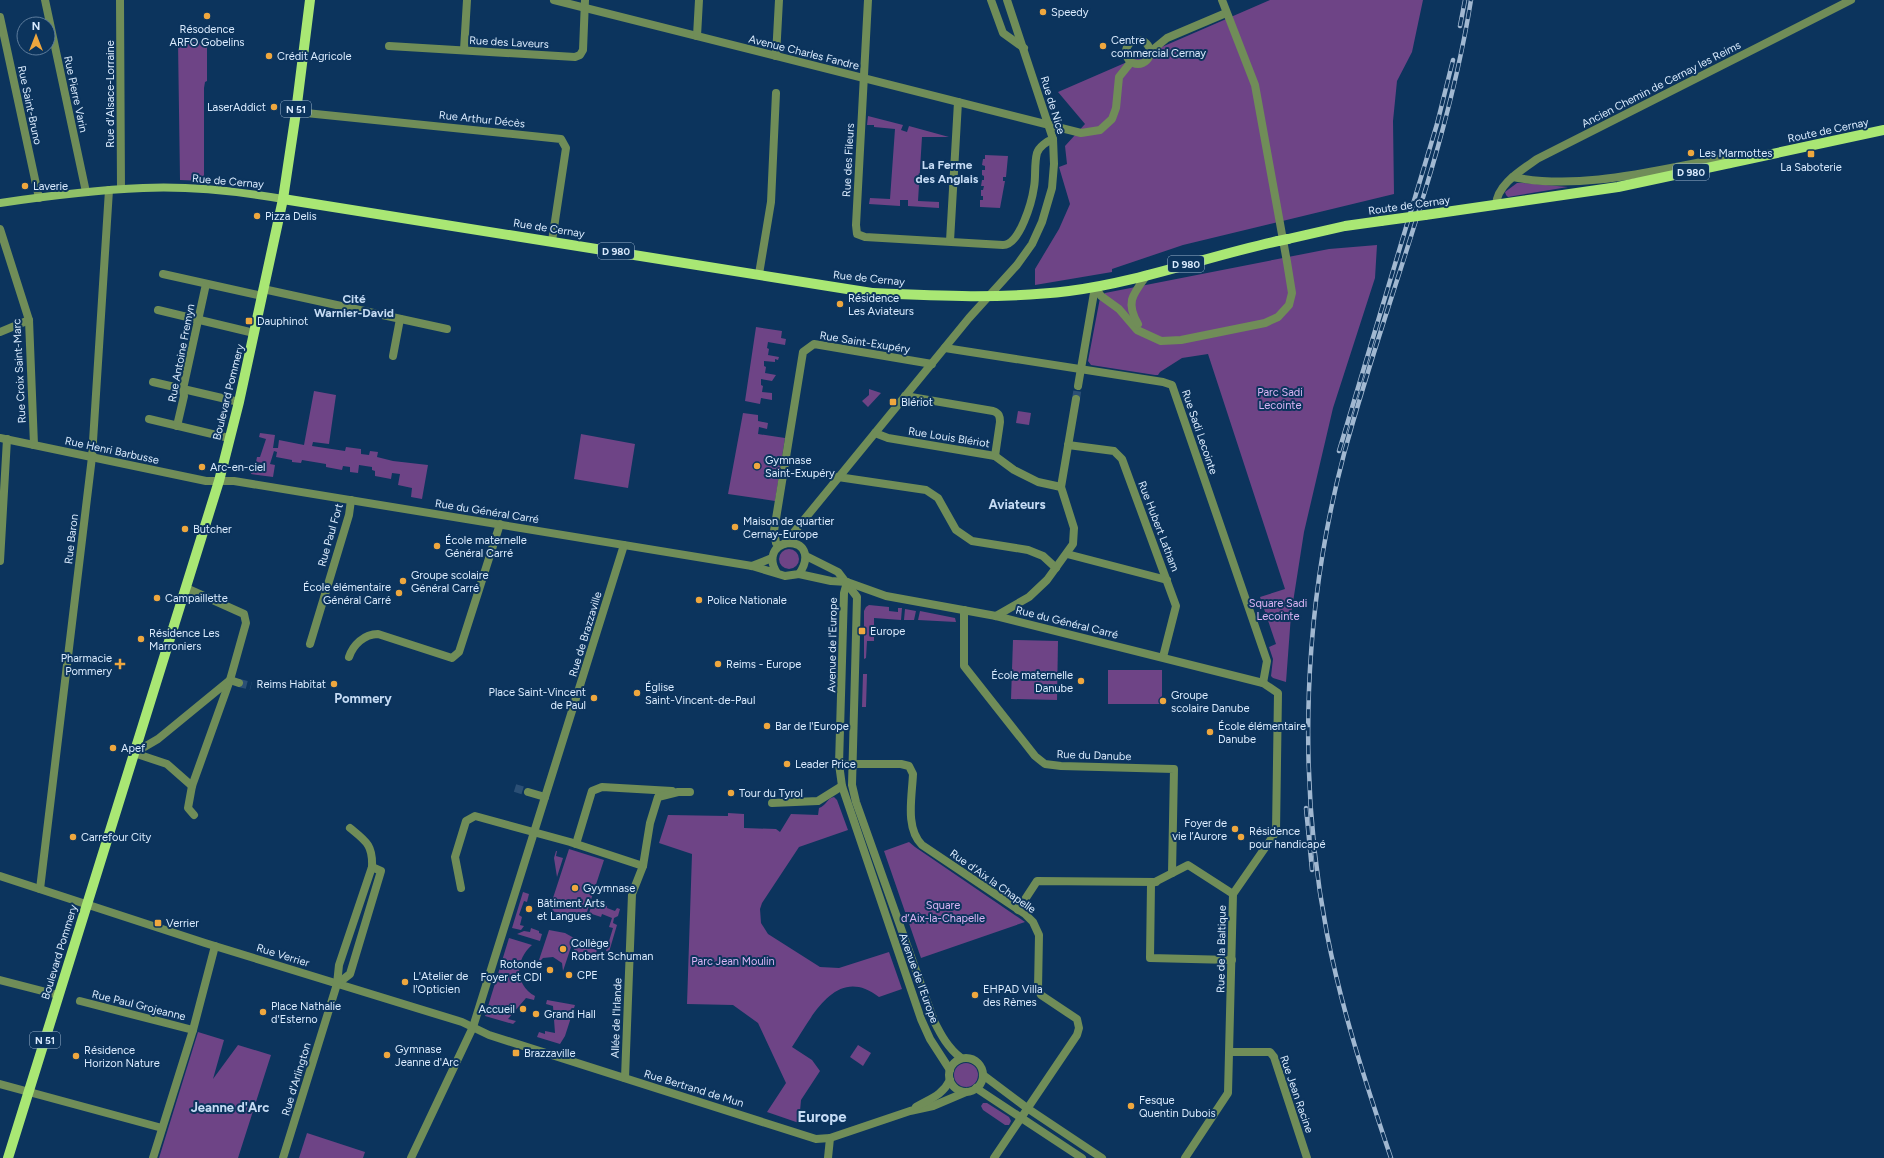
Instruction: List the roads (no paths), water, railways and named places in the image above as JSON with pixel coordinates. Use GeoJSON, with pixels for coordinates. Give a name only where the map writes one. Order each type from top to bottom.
{"type":"FeatureCollection","features":[{"type":"Feature","properties":{"kind":"main road","name":"N 51"},"geometry":{"type":"LineString","coordinates":[[283,199],[310,0]]}},
{"type":"Feature","properties":{"kind":"main road","name":"Route de Cernay"},"geometry":{"type":"LineString","coordinates":[[1095,287],[1345,226],[1618,187],[1884,130]]}},
{"type":"Feature","properties":{"kind":"main road","name":"Rue de Cernay"},"geometry":{"type":"LineString","coordinates":[[0,203],[121,189],[151,188],[208,190],[283,199],[872,293],[988,297],[1068,291],[1095,287]]}},
{"type":"Feature","properties":{"kind":"main road","name":"Boulevard Pommery"},"geometry":{"type":"LineString","coordinates":[[8,1158],[219,481],[239,402],[283,199]]}},
{"type":"Feature","properties":{"kind":"street","name":"Rue Pierre Varin"},"geometry":{"type":"LineString","coordinates":[[45,0],[86,192]]}},
{"type":"Feature","properties":{"kind":"street","name":"Rue d'Alsace-Lorraine"},"geometry":{"type":"LineString","coordinates":[[120,0],[121,189]]}},
{"type":"Feature","properties":{"kind":"street"},"geometry":{"type":"LineString","coordinates":[[464,50],[467,0]]}},
{"type":"Feature","properties":{"kind":"street","name":"Avenue Charles Fandre"},"geometry":{"type":"LineString","coordinates":[[554,0],[585,4],[697,36],[1086,133],[1100,130],[1112,119],[1116,108],[1119,77],[1131,62]]}},
{"type":"Feature","properties":{"kind":"street"},"geometry":{"type":"LineString","coordinates":[[697,36],[699,0]]}},
{"type":"Feature","properties":{"kind":"street"},"geometry":{"type":"LineString","coordinates":[[776,56],[779,0]]}},
{"type":"Feature","properties":{"kind":"street"},"geometry":{"type":"LineString","coordinates":[[864,78],[868,0]]}},
{"type":"Feature","properties":{"kind":"street"},"geometry":{"type":"LineString","coordinates":[[991,0],[1003,33],[1024,48]]}},
{"type":"Feature","properties":{"kind":"street","name":"Rue de Nice"},"geometry":{"type":"LineString","coordinates":[[782,544],[798,528],[875,432],[988,297],[1017,265],[1032,244],[1042,222],[1052,188],[1054,164],[1053,139],[1007,0]]}},
{"type":"Feature","properties":{"kind":"street"},"geometry":{"type":"LineString","coordinates":[[1095,287],[1101,296],[1119,309],[1137,330],[1161,341],[1180,340],[1265,324],[1278,317],[1289,305],[1292,293],[1255,85],[1222,0]]}},
{"type":"Feature","properties":{"kind":"street","name":"Ancien Chemin de Cernay les Reims"},"geometry":{"type":"LineString","coordinates":[[1496,205],[1496,199],[1513,177],[1537,159],[1851,0]]}},
{"type":"Feature","properties":{"kind":"street","name":"Rue des Laveurs"},"geometry":{"type":"LineString","coordinates":[[389,46],[575,57],[580,55],[583,50],[585,4]]}},
{"type":"Feature","properties":{"kind":"street"},"geometry":{"type":"LineString","coordinates":[[1150,52],[1145,43],[1138,41],[1131,43],[1126,52],[1131,62],[1142,64],[1148,59],[1150,52],[1166,38],[1226,13]]}},
{"type":"Feature","properties":{"kind":"street","name":"Rue Saint-Bruno"},"geometry":{"type":"LineString","coordinates":[[0,17],[39,198]]}},
{"type":"Feature","properties":{"kind":"street","name":"Rue des Fileurs"},"geometry":{"type":"LineString","coordinates":[[864,78],[856,225],[857,234],[865,237],[950,241]]}},
{"type":"Feature","properties":{"kind":"street"},"geometry":{"type":"LineString","coordinates":[[759,274],[771,202],[776,92]]}},
{"type":"Feature","properties":{"kind":"street"},"geometry":{"type":"LineString","coordinates":[[958,102],[950,241],[1003,245],[1010,244],[1016,238],[1030,204],[1034,190],[1037,153],[1048,141],[1053,139]]}},
{"type":"Feature","properties":{"kind":"street","name":"Rue Arthur Décès"},"geometry":{"type":"LineString","coordinates":[[296,112],[561,139],[566,148],[552,241]]}},
{"type":"Feature","properties":{"kind":"street","name":"Route de Cernay"},"geometry":{"type":"LineString","coordinates":[[1513,177],[1555,183],[1583,182],[1723,158],[1730,164]]}},
{"type":"Feature","properties":{"kind":"street","name":"Rue Baron"},"geometry":{"type":"LineString","coordinates":[[40,889],[92,458],[109,190]]}},
{"type":"Feature","properties":{"kind":"street","name":"Rue Croix Saint-Marc"},"geometry":{"type":"LineString","coordinates":[[0,229],[29,320],[34,445]]}},
{"type":"Feature","properties":{"kind":"street"},"geometry":{"type":"LineString","coordinates":[[163,274],[206,284],[263,293],[447,329]]}},
{"type":"Feature","properties":{"kind":"street"},"geometry":{"type":"LineString","coordinates":[[1146,275],[1130,302],[1133,317],[1138,325],[1148,335]]}},
{"type":"Feature","properties":{"kind":"street","name":"Rue Antoine Fremyn"},"geometry":{"type":"LineString","coordinates":[[177,426],[184,396],[183,389],[206,284]]}},
{"type":"Feature","properties":{"kind":"street"},"geometry":{"type":"LineString","coordinates":[[1078,386],[1095,287]]}},
{"type":"Feature","properties":{"kind":"street"},"geometry":{"type":"LineString","coordinates":[[158,310],[254,333]]}},
{"type":"Feature","properties":{"kind":"street"},"geometry":{"type":"LineString","coordinates":[[393,356],[400,319]]}},
{"type":"Feature","properties":{"kind":"street"},"geometry":{"type":"LineString","coordinates":[[0,332],[29,320]]}},
{"type":"Feature","properties":{"kind":"street","name":"Rue Saint-Exupéry"},"geometry":{"type":"LineString","coordinates":[[782,544],[776,543],[774,531],[803,352],[814,344],[932,364]]}},
{"type":"Feature","properties":{"kind":"street","name":"Rue Sadi Lecointe"},"geometry":{"type":"LineString","coordinates":[[945,348],[1163,382],[1168,383],[1173,388],[1267,661],[1263,683]]}},
{"type":"Feature","properties":{"kind":"street"},"geometry":{"type":"LineString","coordinates":[[153,382],[239,402]]}},
{"type":"Feature","properties":{"kind":"street"},"geometry":{"type":"LineString","coordinates":[[905,396],[998,413],[1000,422],[995,456]]}},
{"type":"Feature","properties":{"kind":"street"},"geometry":{"type":"LineString","coordinates":[[996,616],[1029,597],[1047,580],[1073,544],[1074,528],[1061,487],[1076,399]]}},
{"type":"Feature","properties":{"kind":"street"},"geometry":{"type":"LineString","coordinates":[[149,419],[229,438]]}},
{"type":"Feature","properties":{"kind":"street","name":"Rue Louis Blériot"},"geometry":{"type":"LineString","coordinates":[[875,432],[888,438],[995,456],[1014,470],[1038,482],[1061,487]]}},
{"type":"Feature","properties":{"kind":"street"},"geometry":{"type":"LineString","coordinates":[[0,561],[4,439]]}},
{"type":"Feature","properties":{"kind":"street","name":"Rue Henri Barbusse"},"geometry":{"type":"LineString","coordinates":[[4,439],[206,481],[219,481]]}},
{"type":"Feature","properties":{"kind":"street","name":"Rue Hubert Latham"},"geometry":{"type":"LineString","coordinates":[[1068,444],[1114,451],[1122,459],[1176,606],[1164,657]]}},
{"type":"Feature","properties":{"kind":"street"},"geometry":{"type":"LineString","coordinates":[[838,477],[926,490],[938,498],[956,530],[972,541],[1028,550],[1043,556],[1056,568]]}},
{"type":"Feature","properties":{"kind":"street","name":"Rue du Général Carré"},"geometry":{"type":"LineString","coordinates":[[219,481],[234,481],[500,524],[752,566],[777,573]]}},
{"type":"Feature","properties":{"kind":"street","name":"Rue Paul Fort"},"geometry":{"type":"LineString","coordinates":[[310,644],[349,514],[351,500]]}},
{"type":"Feature","properties":{"kind":"street"},"geometry":{"type":"LineString","coordinates":[[349,657],[352,646],[371,634],[378,634],[452,658],[459,652],[500,524]]}},
{"type":"Feature","properties":{"kind":"street"},"geometry":{"type":"LineString","coordinates":[[772,558],[772,563],[777,573],[789,576],[799,574],[805,564],[806,556],[798,545],[796,536],[798,528]]}},
{"type":"Feature","properties":{"kind":"street"},"geometry":{"type":"LineString","coordinates":[[752,566],[772,558],[782,544],[798,545]]}},
{"type":"Feature","properties":{"kind":"street","name":"Rue de Brazzaville"},"geometry":{"type":"LineString","coordinates":[[411,1158],[473,1027],[624,545]]}},
{"type":"Feature","properties":{"kind":"street"},"geometry":{"type":"LineString","coordinates":[[1067,554],[1167,580]]}},
{"type":"Feature","properties":{"kind":"street","name":"Rue du Général Carré"},"geometry":{"type":"LineString","coordinates":[[806,556],[838,572],[847,582]]}},
{"type":"Feature","properties":{"kind":"street","name":"Rue du Général Carré"},"geometry":{"type":"LineString","coordinates":[[799,574],[831,581],[847,582],[886,596],[996,616],[1164,657],[1263,683],[1278,693]]}},
{"type":"Feature","properties":{"kind":"street","name":"Avenue de l'Europe"},"geometry":{"type":"LineString","coordinates":[[847,582],[844,593],[839,764],[842,786],[921,1019],[930,1039],[950,1070]]}},
{"type":"Feature","properties":{"kind":"street","name":"Avenue de l'Europe"},"geometry":{"type":"LineString","coordinates":[[847,582],[858,597],[851,764],[852,785],[856,802],[940,1034],[952,1051],[961,1058]]}},
{"type":"Feature","properties":{"kind":"street"},"geometry":{"type":"LineString","coordinates":[[186,588],[244,614],[246,623],[230,680],[192,786],[188,808],[194,815]]}},
{"type":"Feature","properties":{"kind":"street","name":"Rue du Danube"},"geometry":{"type":"LineString","coordinates":[[964,610],[964,666],[1035,756],[1045,764],[1061,766],[1174,769],[1172,873]]}},
{"type":"Feature","properties":{"kind":"street"},"geometry":{"type":"LineString","coordinates":[[230,680],[239,683]]}},
{"type":"Feature","properties":{"kind":"street"},"geometry":{"type":"LineString","coordinates":[[134,753],[158,739],[230,680]]}},
{"type":"Feature","properties":{"kind":"street","name":"Rue de la Baltique"},"geometry":{"type":"LineString","coordinates":[[1185,1158],[1228,1093],[1233,894],[1276,832],[1278,693]]}},
{"type":"Feature","properties":{"kind":"street"},"geometry":{"type":"LineString","coordinates":[[134,753],[167,764],[192,786]]}},
{"type":"Feature","properties":{"kind":"street","name":"Rue d'Aix la Chapelle"},"geometry":{"type":"LineString","coordinates":[[839,764],[901,764],[909,766],[913,774],[911,828],[916,839],[922,845],[1018,910],[1033,922],[1039,935],[1038,989],[1042,995],[1077,1019],[1079,1028],[1077,1035],[1027,1108]]}},
{"type":"Feature","properties":{"kind":"street"},"geometry":{"type":"LineString","coordinates":[[576,844],[592,791],[602,786],[690,792]]}},
{"type":"Feature","properties":{"kind":"street"},"geometry":{"type":"LineString","coordinates":[[772,803],[818,801],[842,786]]}},
{"type":"Feature","properties":{"kind":"street"},"geometry":{"type":"LineString","coordinates":[[528,792],[545,797]]}},
{"type":"Feature","properties":{"kind":"street","name":"Allée de l'Irlande"},"geometry":{"type":"LineString","coordinates":[[625,1078],[632,894],[643,866],[650,823],[658,797],[678,792]]}},
{"type":"Feature","properties":{"kind":"street"},"geometry":{"type":"LineString","coordinates":[[461,888],[456,856],[466,821],[475,816],[576,844],[643,866]]}},
{"type":"Feature","properties":{"kind":"street","name":"Rue d'Arlington"},"geometry":{"type":"LineString","coordinates":[[283,1158],[337,984],[339,965],[372,867],[373,853],[365,840],[350,828]]}},
{"type":"Feature","properties":{"kind":"street"},"geometry":{"type":"LineString","coordinates":[[1018,910],[1036,881],[1153,882],[1188,865],[1233,894]]}},
{"type":"Feature","properties":{"kind":"street","name":"Rue d'Arlington"},"geometry":{"type":"LineString","coordinates":[[337,984],[350,974],[368,917],[381,871],[372,867]]}},
{"type":"Feature","properties":{"kind":"street","name":"Rue Verrier"},"geometry":{"type":"LineString","coordinates":[[0,876],[215,946],[462,1022],[473,1027]]}},
{"type":"Feature","properties":{"kind":"street"},"geometry":{"type":"LineString","coordinates":[[1153,882],[1151,884],[1150,958],[1232,960]]}},
{"type":"Feature","properties":{"kind":"street"},"geometry":{"type":"LineString","coordinates":[[891,930],[901,927]]}},
{"type":"Feature","properties":{"kind":"street"},"geometry":{"type":"LineString","coordinates":[[153,1158],[193,1030],[215,946]]}},
{"type":"Feature","properties":{"kind":"street"},"geometry":{"type":"LineString","coordinates":[[0,980],[58,996]]}},
{"type":"Feature","properties":{"kind":"street","name":"Rue Paul Grojeanne"},"geometry":{"type":"LineString","coordinates":[[80,1001],[193,1030]]}},
{"type":"Feature","properties":{"kind":"street","name":"Rue Bertrand de Mun"},"geometry":{"type":"LineString","coordinates":[[473,1027],[489,1035],[816,1138],[830,1138],[910,1111],[933,1106],[966,1092]]}},
{"type":"Feature","properties":{"kind":"street","name":"Rue Jean Racine"},"geometry":{"type":"LineString","coordinates":[[1230,1052],[1270,1052],[1274,1056],[1307,1158]]}},
{"type":"Feature","properties":{"kind":"street"},"geometry":{"type":"LineString","coordinates":[[961,1058],[968,1058],[976,1061],[981,1066],[983,1075],[981,1082],[976,1088],[966,1092],[956,1089],[950,1080],[950,1070],[955,1061],[961,1058]]}},
{"type":"Feature","properties":{"kind":"street"},"geometry":{"type":"LineString","coordinates":[[983,1075],[1027,1108],[1102,1158]]}},
{"type":"Feature","properties":{"kind":"street","name":"Rue Bertrand de Mun"},"geometry":{"type":"LineString","coordinates":[[910,1111],[938,1095],[945,1089],[950,1080]]}},
{"type":"Feature","properties":{"kind":"street"},"geometry":{"type":"LineString","coordinates":[[0,1084],[162,1128]]}},
{"type":"Feature","properties":{"kind":"street"},"geometry":{"type":"LineString","coordinates":[[976,1088],[1082,1158]]}},
{"type":"Feature","properties":{"kind":"street"},"geometry":{"type":"LineString","coordinates":[[994,1158],[1027,1108]]}},
{"type":"Feature","properties":{"kind":"street"},"geometry":{"type":"LineString","coordinates":[[828,1158],[830,1138]]}},
{"type":"Feature","properties":{"kind":"tunnel"},"geometry":{"type":"LineString","coordinates":[[1076,399],[1078,386]]}},
{"type":"Feature","properties":{"kind":"tunnel"},"geometry":{"type":"LineString","coordinates":[[239,683],[251,686]]}},
{"type":"Feature","properties":{"kind":"tunnel"},"geometry":{"type":"LineString","coordinates":[[515,788],[528,792]]}},
{"type":"Feature","properties":{"kind":"railway"},"geometry":{"type":"LineString","coordinates":[[1460,26],[1465,0]]}},
{"type":"Feature","properties":{"kind":"railway"},"geometry":{"type":"LineString","coordinates":[[1391,1158],[1347,1019],[1333,963],[1317,874],[1311,814],[1308,754],[1309,693],[1313,632],[1320,572],[1330,513],[1344,454],[1360,397],[1431,172],[1460,58],[1471,0]]}},
{"type":"Feature","properties":{"kind":"railway"},"geometry":{"type":"LineString","coordinates":[[1339,451],[1437,124],[1453,60]]}},
{"type":"Feature","properties":{"kind":"railway"},"geometry":{"type":"LineString","coordinates":[[1306,808],[1312,870]]}},
{"type":"Feature","properties":{"kind":"place","name":"Speedy"},"geometry":{"type":"Point","coordinates":[1043,12]}},
{"type":"Feature","properties":{"kind":"place","name":"Résodence ARFO Gobelins"},"geometry":{"type":"Point","coordinates":[207,16]}},
{"type":"Feature","properties":{"kind":"place","name":"Centre commercial Cernay"},"geometry":{"type":"Point","coordinates":[1103,46]}},
{"type":"Feature","properties":{"kind":"place","name":"Crédit Agricole"},"geometry":{"type":"Point","coordinates":[269,56]}},
{"type":"Feature","properties":{"kind":"place","name":"LaserAddict"},"geometry":{"type":"Point","coordinates":[274,107]}},
{"type":"Feature","properties":{"kind":"place","name":"Les Marmottes"},"geometry":{"type":"Point","coordinates":[1691,153]}},
{"type":"Feature","properties":{"kind":"place","name":"La Saboterie"},"geometry":{"type":"Point","coordinates":[1811,154]}},
{"type":"Feature","properties":{"kind":"place","name":"Laverie"},"geometry":{"type":"Point","coordinates":[25,186]}},
{"type":"Feature","properties":{"kind":"place","name":"Pizza Delis"},"geometry":{"type":"Point","coordinates":[257,216]}},
{"type":"Feature","properties":{"kind":"place","name":"Résidence Les Aviateurs"},"geometry":{"type":"Point","coordinates":[840,304]}},
{"type":"Feature","properties":{"kind":"place","name":"Dauphinot"},"geometry":{"type":"Point","coordinates":[249,321]}},
{"type":"Feature","properties":{"kind":"place","name":"Blériot"},"geometry":{"type":"Point","coordinates":[893,402]}},
{"type":"Feature","properties":{"kind":"place","name":"Gymnase Saint-Exupéry"},"geometry":{"type":"Point","coordinates":[757,466]}},
{"type":"Feature","properties":{"kind":"place","name":"Arc-en-ciel"},"geometry":{"type":"Point","coordinates":[202,467]}},
{"type":"Feature","properties":{"kind":"place","name":"Maison de quartier Cernay-Europe"},"geometry":{"type":"Point","coordinates":[735,527]}},
{"type":"Feature","properties":{"kind":"place","name":"Butcher"},"geometry":{"type":"Point","coordinates":[185,529]}},
{"type":"Feature","properties":{"kind":"place","name":"École maternelle Général Carré"},"geometry":{"type":"Point","coordinates":[437,546]}},
{"type":"Feature","properties":{"kind":"place","name":"Groupe scolaire Général Carré"},"geometry":{"type":"Point","coordinates":[403,581]}},
{"type":"Feature","properties":{"kind":"place","name":"École élémentaire Général Carré"},"geometry":{"type":"Point","coordinates":[399,593]}},
{"type":"Feature","properties":{"kind":"place","name":"Campaillette"},"geometry":{"type":"Point","coordinates":[157,598]}},
{"type":"Feature","properties":{"kind":"place","name":"Police Nationale"},"geometry":{"type":"Point","coordinates":[699,600]}},
{"type":"Feature","properties":{"kind":"place","name":"Europe"},"geometry":{"type":"Point","coordinates":[862,631]}},
{"type":"Feature","properties":{"kind":"place","name":"Résidence Les Marroniers"},"geometry":{"type":"Point","coordinates":[141,639]}},
{"type":"Feature","properties":{"kind":"place","name":"Pharmacie Pommery"},"geometry":{"type":"Point","coordinates":[120,664]}},
{"type":"Feature","properties":{"kind":"place","name":"Reims - Europe"},"geometry":{"type":"Point","coordinates":[718,664]}},
{"type":"Feature","properties":{"kind":"place","name":"École maternelle Danube"},"geometry":{"type":"Point","coordinates":[1081,681]}},
{"type":"Feature","properties":{"kind":"place","name":"Reims Habitat"},"geometry":{"type":"Point","coordinates":[334,684]}},
{"type":"Feature","properties":{"kind":"place","name":"Église Saint-Vincent-de-Paul"},"geometry":{"type":"Point","coordinates":[637,693]}},
{"type":"Feature","properties":{"kind":"place","name":"Place Saint-Vincent de Paul"},"geometry":{"type":"Point","coordinates":[594,698]}},
{"type":"Feature","properties":{"kind":"place","name":"Groupe scolaire Danube"},"geometry":{"type":"Point","coordinates":[1163,701]}},
{"type":"Feature","properties":{"kind":"place","name":"Bar de l'Europe"},"geometry":{"type":"Point","coordinates":[767,726]}},
{"type":"Feature","properties":{"kind":"place","name":"École élémentaire Danube"},"geometry":{"type":"Point","coordinates":[1210,732]}},
{"type":"Feature","properties":{"kind":"place","name":"Apef"},"geometry":{"type":"Point","coordinates":[113,748]}},
{"type":"Feature","properties":{"kind":"place","name":"Leader Price"},"geometry":{"type":"Point","coordinates":[787,764]}},
{"type":"Feature","properties":{"kind":"place","name":"Tour du Tyrol"},"geometry":{"type":"Point","coordinates":[731,793]}},
{"type":"Feature","properties":{"kind":"place","name":"Foyer de vie l’Aurore"},"geometry":{"type":"Point","coordinates":[1235,829]}},
{"type":"Feature","properties":{"kind":"place","name":"Carrefour City"},"geometry":{"type":"Point","coordinates":[73,837]}},
{"type":"Feature","properties":{"kind":"place","name":"Résidence pour handicapé"},"geometry":{"type":"Point","coordinates":[1241,837]}},
{"type":"Feature","properties":{"kind":"place","name":"Gyymnase"},"geometry":{"type":"Point","coordinates":[575,888]}},
{"type":"Feature","properties":{"kind":"place","name":"Bâtiment Arts et Langues"},"geometry":{"type":"Point","coordinates":[529,909]}},
{"type":"Feature","properties":{"kind":"place","name":"Verrier"},"geometry":{"type":"Point","coordinates":[158,923]}},
{"type":"Feature","properties":{"kind":"place","name":"Collège Robert Schuman"},"geometry":{"type":"Point","coordinates":[563,949]}},
{"type":"Feature","properties":{"kind":"place","name":"Rotonde Foyer et CDI"},"geometry":{"type":"Point","coordinates":[550,970]}},
{"type":"Feature","properties":{"kind":"place","name":"CPE"},"geometry":{"type":"Point","coordinates":[569,975]}},
{"type":"Feature","properties":{"kind":"place","name":"L'Atelier de l'Opticien"},"geometry":{"type":"Point","coordinates":[405,982]}},
{"type":"Feature","properties":{"kind":"place","name":"EHPAD Villa des Rèmes"},"geometry":{"type":"Point","coordinates":[975,995]}},
{"type":"Feature","properties":{"kind":"place","name":"Accueil"},"geometry":{"type":"Point","coordinates":[523,1009]}},
{"type":"Feature","properties":{"kind":"place","name":"Place Nathalie d'Esterno"},"geometry":{"type":"Point","coordinates":[263,1012]}},
{"type":"Feature","properties":{"kind":"place","name":"Grand Hall"},"geometry":{"type":"Point","coordinates":[536,1014]}},
{"type":"Feature","properties":{"kind":"place","name":"Brazzaville"},"geometry":{"type":"Point","coordinates":[516,1053]}},
{"type":"Feature","properties":{"kind":"place","name":"Gymnase Jeanne d'Arc"},"geometry":{"type":"Point","coordinates":[387,1055]}},
{"type":"Feature","properties":{"kind":"place","name":"Résidence Horizon Nature"},"geometry":{"type":"Point","coordinates":[76,1056]}},
{"type":"Feature","properties":{"kind":"place","name":"Fesque Quentin Dubois"},"geometry":{"type":"Point","coordinates":[1131,1106]}},
{"type":"Feature","properties":{"kind":"district","name":"La Ferme des Anglais"},"geometry":{"type":"Point","coordinates":[947,172]}},
{"type":"Feature","properties":{"kind":"district","name":"Cité Warnier-David"},"geometry":{"type":"Point","coordinates":[354,306]}},
{"type":"Feature","properties":{"kind":"district","name":"Aviateurs"},"geometry":{"type":"Point","coordinates":[1017,504]}},
{"type":"Feature","properties":{"kind":"district","name":"Pommery"},"geometry":{"type":"Point","coordinates":[363,698]}},
{"type":"Feature","properties":{"kind":"district","name":"Jeanne d'Arc"},"geometry":{"type":"Point","coordinates":[230,1107]}},
{"type":"Feature","properties":{"kind":"district","name":"Europe"},"geometry":{"type":"Point","coordinates":[822,1117]}},
{"type":"Feature","properties":{"kind":"park label","name":"Parc Sadi Lecointe"},"geometry":{"type":"Point","coordinates":[1280,398]}},
{"type":"Feature","properties":{"kind":"park label","name":"Square Sadi Lecointe"},"geometry":{"type":"Point","coordinates":[1278,609]}},
{"type":"Feature","properties":{"kind":"park label","name":"Square d’Aix-la-Chapelle"},"geometry":{"type":"Point","coordinates":[943,911]}},
{"type":"Feature","properties":{"kind":"park label","name":"Parc Jean Moulin"},"geometry":{"type":"Point","coordinates":[733,961]}}]}
